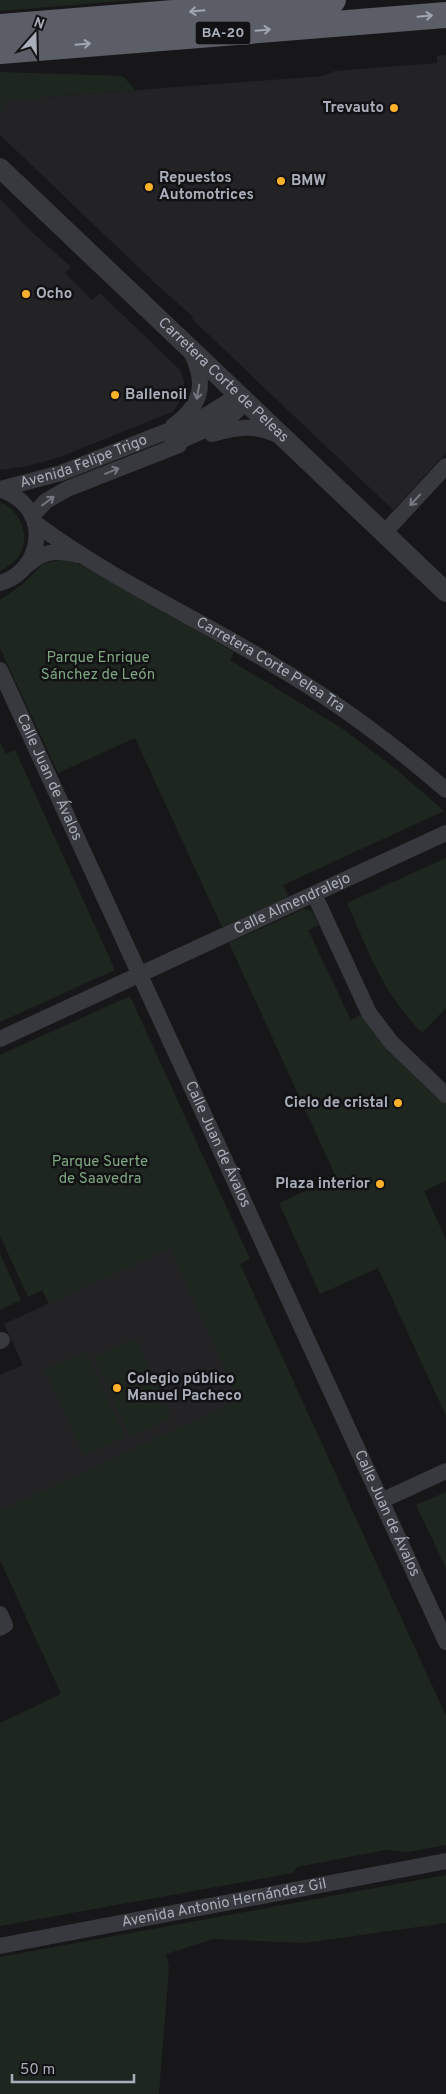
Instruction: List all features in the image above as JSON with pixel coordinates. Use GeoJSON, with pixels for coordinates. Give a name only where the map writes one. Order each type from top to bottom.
{"type":"FeatureCollection","features":[{"type":"Feature","properties":{"kind":"highway","name":"BA-20"},"geometry":{"type":"LineString","coordinates":[[0,27],[333,0]]}},
{"type":"Feature","properties":{"kind":"highway","name":"BA-20"},"geometry":{"type":"LineString","coordinates":[[0,51],[446,15]]}},
{"type":"Feature","properties":{"kind":"street","name":"Carretera Corte de Peleas"},"geometry":{"type":"LineString","coordinates":[[0,168],[446,592]]}},
{"type":"Feature","properties":{"kind":"street","name":"Avenida Felipe Trigo"},"geometry":{"type":"LineString","coordinates":[[165,432],[192,411],[199,395],[200,376],[197,364],[188,346]]}},
{"type":"Feature","properties":{"kind":"street","name":"Avenida Felipe Trigo"},"geometry":{"type":"LineString","coordinates":[[0,489],[61,473],[165,432],[179,429],[196,422],[238,395],[245,401],[239,410],[228,419],[183,438],[170,448]]}},
{"type":"Feature","properties":{"kind":"street","name":"Avenida Felipe Trigo"},"geometry":{"type":"LineString","coordinates":[[34,519],[46,501],[67,488],[170,448],[233,428],[264,428],[283,437]]}},
{"type":"Feature","properties":{"kind":"street"},"geometry":{"type":"LineString","coordinates":[[384,533],[446,466]]}},
{"type":"Feature","properties":{"kind":"street","name":"Carretera Corte Pelea Tra"},"geometry":{"type":"LineString","coordinates":[[0,489],[13,494],[24,504],[34,519],[82,557],[277,666],[386,740],[446,790]]}},
{"type":"Feature","properties":{"kind":"street"},"geometry":{"type":"LineString","coordinates":[[27,566],[34,553],[37,538],[34,519]]}},
{"type":"Feature","properties":{"kind":"street","name":"Carretera Corte Pelea Tra"},"geometry":{"type":"LineString","coordinates":[[1,584],[16,576],[37,556],[50,552],[66,552],[82,557]]}},
{"type":"Feature","properties":{"kind":"street","name":"Calle Juan de Ávalos"},"geometry":{"type":"LineString","coordinates":[[0,670],[446,1642]]}},
{"type":"Feature","properties":{"kind":"street","name":"Calle Almendralejo"},"geometry":{"type":"LineString","coordinates":[[0,1039],[446,833]]}},
{"type":"Feature","properties":{"kind":"street"},"geometry":{"type":"LineString","coordinates":[[314,894],[369,1013],[391,1042],[446,1095]]}},
{"type":"Feature","properties":{"kind":"street"},"geometry":{"type":"LineString","coordinates":[[381,1501],[446,1471]]}},
{"type":"Feature","properties":{"kind":"street"},"geometry":{"type":"LineString","coordinates":[[0,1614],[5,1625],[0,1628]]}},
{"type":"Feature","properties":{"kind":"street","name":"Avenida Antonio Hernández Gil"},"geometry":{"type":"LineString","coordinates":[[0,1946],[446,1860]]}},
{"type":"Feature","properties":{"kind":"shaded area"},"geometry":{"type":"Polygon","coordinates":[[[446,55],[446,453],[393,510],[192,319],[193,317],[0,135],[0,110],[6,100],[323,76],[335,71],[437,63],[437,56],[446,55]]]}},
{"type":"Feature","properties":{"kind":"shaded area"},"geometry":{"type":"Polygon","coordinates":[[[0,199],[31,231],[71,267],[65,273],[92,300],[100,293],[180,370],[184,381],[184,393],[172,412],[60,457],[28,466],[0,470],[0,199]]]}},
{"type":"Feature","properties":{"kind":"shaded area","name":"Colegio público Manuel Pacheco"},"geometry":{"type":"Polygon","coordinates":[[[170,1248],[239,1400],[0,1511],[0,1375],[23,1365],[4,1324],[170,1248]]]}},
{"type":"Feature","properties":{"kind":"green space"},"geometry":{"type":"Polygon","coordinates":[[[0,0],[135,0],[0,11],[0,0]]]}},
{"type":"Feature","properties":{"kind":"green space"},"geometry":{"type":"Polygon","coordinates":[[[0,72],[123,76],[135,90],[7,100],[0,110],[0,72]]]}},
{"type":"Feature","properties":{"kind":"green space"},"geometry":{"type":"Polygon","coordinates":[[[0,502],[14,511],[22,525],[24,541],[19,556],[0,571],[0,502]]]}},
{"type":"Feature","properties":{"kind":"green space","name":"Parque Enrique Sánchez de León"},"geometry":{"type":"Polygon","coordinates":[[[64,559],[78,563],[234,652],[230,660],[343,729],[396,769],[444,811],[283,885],[289,897],[222,927],[135,738],[58,773],[0,648],[0,600],[24,583],[43,564],[64,559]]]}},
{"type":"Feature","properties":{"kind":"green space"},"geometry":{"type":"Polygon","coordinates":[[[0,742],[6,754],[15,750],[115,970],[0,1022],[0,742]]]}},
{"type":"Feature","properties":{"kind":"green space"},"geometry":{"type":"Polygon","coordinates":[[[446,858],[446,1008],[422,1033],[397,1003],[378,972],[347,903],[446,858]]]}},
{"type":"Feature","properties":{"kind":"green space"},"geometry":{"type":"Polygon","coordinates":[[[304,909],[312,911],[319,925],[308,930],[351,1020],[362,1014],[410,1069],[446,1104],[446,1181],[424,1191],[446,1240],[446,1416],[378,1268],[320,1294],[279,1203],[336,1177],[229,943],[304,909]]]}},
{"type":"Feature","properties":{"kind":"green space","name":"Parque Suerte de Saavedra"},"geometry":{"type":"Polygon","coordinates":[[[130,996],[250,1259],[240,1264],[446,1716],[446,1845],[408,1852],[385,1850],[297,1867],[293,1873],[0,1926],[0,1723],[61,1694],[0,1560],[0,1511],[239,1400],[170,1248],[49,1304],[42,1290],[28,1297],[0,1236],[0,1055],[130,996]]]}},
{"type":"Feature","properties":{"kind":"green space"},"geometry":{"type":"Polygon","coordinates":[[[0,1254],[21,1300],[0,1310],[0,1254]]]}},
{"type":"Feature","properties":{"kind":"green space"},"geometry":{"type":"Polygon","coordinates":[[[136,1338],[172,1418],[130,1437],[94,1357],[136,1338]]]}},
{"type":"Feature","properties":{"kind":"green space"},"geometry":{"type":"Polygon","coordinates":[[[86,1351],[125,1437],[84,1456],[45,1370],[86,1351]]]}},
{"type":"Feature","properties":{"kind":"green space"},"geometry":{"type":"Polygon","coordinates":[[[446,1492],[446,1568],[416,1505],[446,1492]]]}},
{"type":"Feature","properties":{"kind":"green space"},"geometry":{"type":"Polygon","coordinates":[[[446,1875],[446,1923],[305,1943],[213,1939],[166,1954],[169,1968],[159,2094],[0,2094],[0,1957],[446,1875]]]}},
{"type":"Feature","properties":{"kind":"place","name":"Trevauto"},"geometry":{"type":"Point","coordinates":[394,108]}},
{"type":"Feature","properties":{"kind":"place","name":"BMW"},"geometry":{"type":"Point","coordinates":[281,181]}},
{"type":"Feature","properties":{"kind":"place","name":"Repuestos Automotrices"},"geometry":{"type":"Point","coordinates":[149,187]}},
{"type":"Feature","properties":{"kind":"place","name":"Ocho"},"geometry":{"type":"Point","coordinates":[26,294]}},
{"type":"Feature","properties":{"kind":"place","name":"Ballenoil"},"geometry":{"type":"Point","coordinates":[115,395]}},
{"type":"Feature","properties":{"kind":"place","name":"Cielo de cristal"},"geometry":{"type":"Point","coordinates":[398,1103]}},
{"type":"Feature","properties":{"kind":"place","name":"Plaza interior"},"geometry":{"type":"Point","coordinates":[380,1184]}},
{"type":"Feature","properties":{"kind":"place","name":"Colegio público Manuel Pacheco"},"geometry":{"type":"Point","coordinates":[117,1388]}}]}
